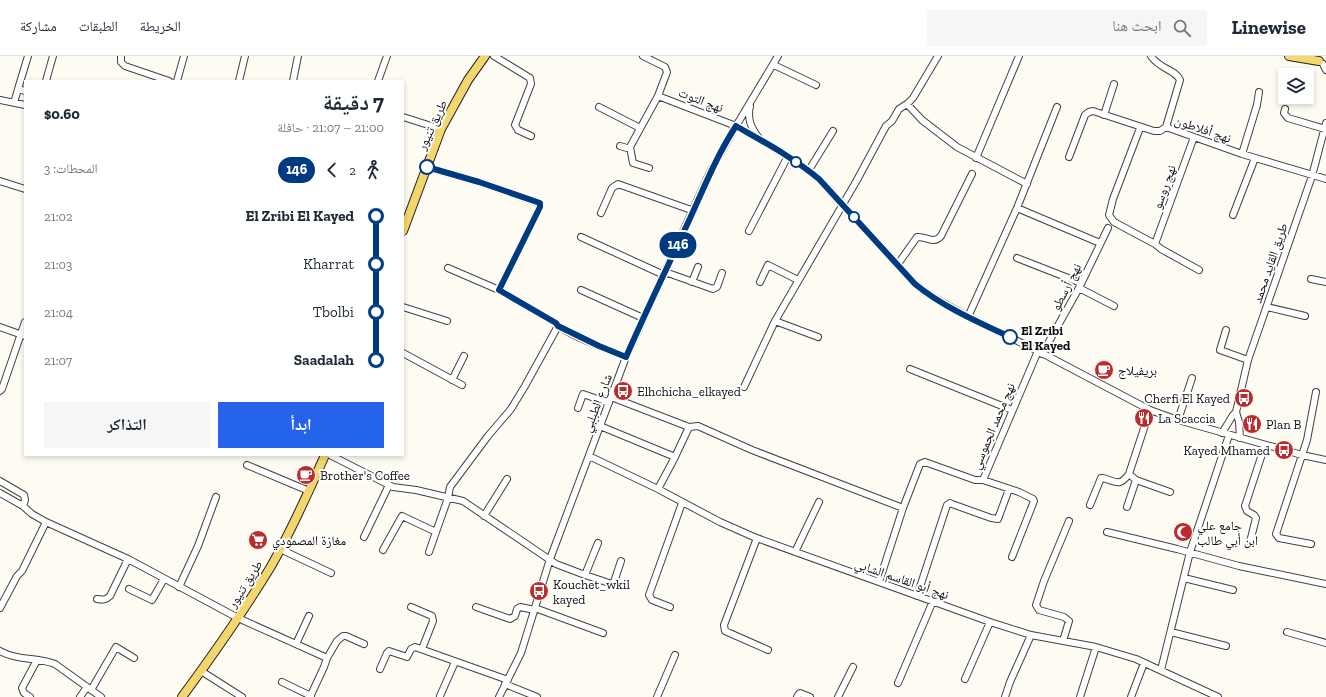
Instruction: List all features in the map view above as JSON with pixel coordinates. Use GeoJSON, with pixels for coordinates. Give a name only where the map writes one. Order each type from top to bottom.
{"type":"FeatureCollection","features":[{"type":"Feature","properties":{"kind":"main road","name":"طريق تنيور"},"geometry":{"type":"LineString","coordinates":[[404,228],[441,129],[468,80],[484,56]]}},
{"type":"Feature","properties":{"kind":"main road"},"geometry":{"type":"LineString","coordinates":[[1289,56],[1322,63]]}},
{"type":"Feature","properties":{"kind":"main road","name":"طريق تنيور"},"geometry":{"type":"LineString","coordinates":[[182,697],[238,618],[280,549],[325,456]]}},
{"type":"Feature","properties":{"kind":"street"},"geometry":{"type":"LineString","coordinates":[[14,103],[22,90],[28,56]]}},
{"type":"Feature","properties":{"kind":"street"},"geometry":{"type":"LineString","coordinates":[[46,80],[53,56]]}},
{"type":"Feature","properties":{"kind":"street"},"geometry":{"type":"LineString","coordinates":[[121,56],[121,62],[125,66],[165,80]]}},
{"type":"Feature","properties":{"kind":"street"},"geometry":{"type":"LineString","coordinates":[[177,80],[184,56]]}},
{"type":"Feature","properties":{"kind":"street"},"geometry":{"type":"LineString","coordinates":[[239,80],[245,56]]}},
{"type":"Feature","properties":{"kind":"street"},"geometry":{"type":"LineString","coordinates":[[293,80],[298,56]]}},
{"type":"Feature","properties":{"kind":"street"},"geometry":{"type":"LineString","coordinates":[[378,80],[387,56]]}},
{"type":"Feature","properties":{"kind":"street"},"geometry":{"type":"LineString","coordinates":[[494,56],[530,78],[530,84],[515,125],[518,130],[531,136]]}},
{"type":"Feature","properties":{"kind":"street","name":"نهج التوت"},"geometry":{"type":"LineString","coordinates":[[630,147],[658,96],[667,72],[665,67],[644,56]]}},
{"type":"Feature","properties":{"kind":"street","name":"شارع الطبلبي"},"geometry":{"type":"LineString","coordinates":[[499,697],[521,653],[550,559],[626,357],[694,211],[711,170],[778,56]]}},
{"type":"Feature","properties":{"kind":"street"},"geometry":{"type":"LineString","coordinates":[[744,387],[775,321],[887,126],[892,121],[899,109],[913,98],[938,56]]}},
{"type":"Feature","properties":{"kind":"street"},"geometry":{"type":"LineString","coordinates":[[976,158],[1019,56]]}},
{"type":"Feature","properties":{"kind":"street"},"geometry":{"type":"LineString","coordinates":[[1151,56],[1156,63],[1177,74],[1180,80],[1166,127]]}},
{"type":"Feature","properties":{"kind":"street"},"geometry":{"type":"LineString","coordinates":[[774,64],[816,85]]}},
{"type":"Feature","properties":{"kind":"street"},"geometry":{"type":"LineString","coordinates":[[1104,115],[1114,84]]}},
{"type":"Feature","properties":{"kind":"street"},"geometry":{"type":"LineString","coordinates":[[1242,154],[1257,105],[1259,92]]}},
{"type":"Feature","properties":{"kind":"street","name":"نهج التوت"},"geometry":{"type":"LineString","coordinates":[[658,96],[736,126],[762,140],[809,170],[866,228],[915,284],[928,294],[968,317],[1040,352],[1150,410],[1229,435],[1326,460]]}},
{"type":"Feature","properties":{"kind":"street"},"geometry":{"type":"LineString","coordinates":[[0,100],[24,105]]}},
{"type":"Feature","properties":{"kind":"street"},"geometry":{"type":"LineString","coordinates":[[752,100],[749,110],[749,120],[753,130],[762,140]]}},
{"type":"Feature","properties":{"kind":"street"},"geometry":{"type":"LineString","coordinates":[[906,105],[939,134],[976,158],[1027,184]]}},
{"type":"Feature","properties":{"kind":"street"},"geometry":{"type":"LineString","coordinates":[[599,107],[640,128]]}},
{"type":"Feature","properties":{"kind":"street"},"geometry":{"type":"LineString","coordinates":[[968,317],[1017,208],[1057,108]]}},
{"type":"Feature","properties":{"kind":"street"},"geometry":{"type":"LineString","coordinates":[[1285,109],[1284,113],[1288,118],[1325,126]]}},
{"type":"Feature","properties":{"kind":"street","name":"نهج أفلاطون"},"geometry":{"type":"LineString","coordinates":[[1069,157],[1085,115],[1093,111],[1140,128],[1160,131],[1166,127],[1242,154],[1326,179]]}},
{"type":"Feature","properties":{"kind":"street"},"geometry":{"type":"LineString","coordinates":[[404,117],[441,129]]}},
{"type":"Feature","properties":{"kind":"street","name":"طريق القايد محمد"},"geometry":{"type":"LineString","coordinates":[[1222,433],[1236,412],[1248,360],[1312,176],[1325,126]]}},
{"type":"Feature","properties":{"kind":"street"},"geometry":{"type":"LineString","coordinates":[[1140,128],[1113,199],[1109,215],[1114,222],[1199,270]]}},
{"type":"Feature","properties":{"kind":"street"},"geometry":{"type":"LineString","coordinates":[[809,170],[833,130]]}},
{"type":"Feature","properties":{"kind":"street","name":"نهج روسو"},"geometry":{"type":"LineString","coordinates":[[1155,244],[1194,137]]}},
{"type":"Feature","properties":{"kind":"street"},"geometry":{"type":"LineString","coordinates":[[620,146],[626,148],[630,147],[633,162],[649,168]]}},
{"type":"Feature","properties":{"kind":"street"},"geometry":{"type":"LineString","coordinates":[[749,231],[788,156]]}},
{"type":"Feature","properties":{"kind":"street"},"geometry":{"type":"LineString","coordinates":[[1233,216],[1255,158]]}},
{"type":"Feature","properties":{"kind":"street"},"geometry":{"type":"LineString","coordinates":[[426,167],[479,182],[540,203],[540,207],[499,290]]}},
{"type":"Feature","properties":{"kind":"street"},"geometry":{"type":"LineString","coordinates":[[898,264],[917,237],[920,236],[933,241],[938,240],[972,174]]}},
{"type":"Feature","properties":{"kind":"street"},"geometry":{"type":"LineString","coordinates":[[0,181],[24,189]]}},
{"type":"Feature","properties":{"kind":"street"},"geometry":{"type":"LineString","coordinates":[[601,213],[612,188],[618,184],[694,211]]}},
{"type":"Feature","properties":{"kind":"street"},"geometry":{"type":"LineString","coordinates":[[1017,208],[1100,243]]}},
{"type":"Feature","properties":{"kind":"street","name":"نهج أرسطو"},"geometry":{"type":"LineString","coordinates":[[1040,352],[1080,286],[1108,228]]}},
{"type":"Feature","properties":{"kind":"street"},"geometry":{"type":"LineString","coordinates":[[581,237],[665,273],[713,289],[717,287],[722,273]]}},
{"type":"Feature","properties":{"kind":"street"},"geometry":{"type":"LineString","coordinates":[[1017,258],[1080,286],[1114,306]]}},
{"type":"Feature","properties":{"kind":"street"},"geometry":{"type":"LineString","coordinates":[[760,282],[768,265],[798,280]]}},
{"type":"Feature","properties":{"kind":"street"},"geometry":{"type":"LineString","coordinates":[[692,282],[698,267]]}},
{"type":"Feature","properties":{"kind":"street"},"geometry":{"type":"LineString","coordinates":[[448,268],[499,290],[556,323],[558,326],[626,357]]}},
{"type":"Feature","properties":{"kind":"street"},"geometry":{"type":"LineString","coordinates":[[1311,280],[1326,282]]}},
{"type":"Feature","properties":{"kind":"street"},"geometry":{"type":"LineString","coordinates":[[581,290],[643,318]]}},
{"type":"Feature","properties":{"kind":"street"},"geometry":{"type":"LineString","coordinates":[[404,307],[447,321]]}},
{"type":"Feature","properties":{"kind":"street"},"geometry":{"type":"LineString","coordinates":[[1267,307],[1305,316]]}},
{"type":"Feature","properties":{"kind":"street"},"geometry":{"type":"LineString","coordinates":[[775,321],[818,337]]}},
{"type":"Feature","properties":{"kind":"street"},"geometry":{"type":"LineString","coordinates":[[429,552],[448,498],[450,487],[511,409],[558,326]]}},
{"type":"Feature","properties":{"kind":"street"},"geometry":{"type":"LineString","coordinates":[[0,327],[23,335],[0,391]]}},
{"type":"Feature","properties":{"kind":"street"},"geometry":{"type":"LineString","coordinates":[[1226,330],[1220,350],[1248,360]]}},
{"type":"Feature","properties":{"kind":"street","name":"نهج محمد الجموسي"},"geometry":{"type":"LineString","coordinates":[[1012,557],[1034,501],[1032,497],[983,480],[1012,410],[1040,352]]}},
{"type":"Feature","properties":{"kind":"street"},"geometry":{"type":"LineString","coordinates":[[404,354],[462,385]]}},
{"type":"Feature","properties":{"kind":"street"},"geometry":{"type":"LineString","coordinates":[[452,380],[464,356]]}},
{"type":"Feature","properties":{"kind":"street"},"geometry":{"type":"LineString","coordinates":[[910,369],[1012,410]]}},
{"type":"Feature","properties":{"kind":"street"},"geometry":{"type":"LineString","coordinates":[[1178,420],[1192,378]]}},
{"type":"Feature","properties":{"kind":"street"},"geometry":{"type":"LineString","coordinates":[[1311,544],[1280,538],[1276,534],[1307,440],[1316,392]]}},
{"type":"Feature","properties":{"kind":"street"},"geometry":{"type":"LineString","coordinates":[[578,408],[584,394],[610,400],[689,427],[698,426],[752,450],[903,508]]}},
{"type":"Feature","properties":{"kind":"street"},"geometry":{"type":"LineString","coordinates":[[1090,505],[1101,478],[1119,483],[1123,482],[1130,474],[1150,410]]}},
{"type":"Feature","properties":{"kind":"street","name":"طريق القايد محمد"},"geometry":{"type":"LineString","coordinates":[[1236,412],[1239,422],[1240,438]]}},
{"type":"Feature","properties":{"kind":"street"},"geometry":{"type":"LineString","coordinates":[[600,426],[675,457]]}},
{"type":"Feature","properties":{"kind":"street"},"geometry":{"type":"LineString","coordinates":[[658,489],[689,427]]}},
{"type":"Feature","properties":{"kind":"street"},"geometry":{"type":"LineString","coordinates":[[1160,670],[1171,632],[1190,552],[1229,435]]}},
{"type":"Feature","properties":{"kind":"street"},"geometry":{"type":"LineString","coordinates":[[1250,542],[1256,518],[1254,515],[1246,511],[1245,506],[1265,444]]}},
{"type":"Feature","properties":{"kind":"street"},"geometry":{"type":"LineString","coordinates":[[332,456],[389,485],[463,501],[556,564],[585,576],[612,584],[621,561]]}},
{"type":"Feature","properties":{"kind":"street","name":"نهج أبو القاسم الشابي"},"geometry":{"type":"LineString","coordinates":[[589,456],[658,489],[720,522],[757,538],[990,622],[1031,635],[1096,648],[1136,659],[1218,697]]}},
{"type":"Feature","properties":{"kind":"street"},"geometry":{"type":"LineString","coordinates":[[879,582],[903,508],[920,464],[925,462],[975,480],[983,480]]}},
{"type":"Feature","properties":{"kind":"street"},"geometry":{"type":"LineString","coordinates":[[247,465],[309,491]]}},
{"type":"Feature","properties":{"kind":"street"},"geometry":{"type":"LineString","coordinates":[[1130,474],[1132,478],[1136,480],[1170,492]]}},
{"type":"Feature","properties":{"kind":"street"},"geometry":{"type":"LineString","coordinates":[[484,516],[507,479]]}},
{"type":"Feature","properties":{"kind":"street"},"geometry":{"type":"LineString","coordinates":[[1127,507],[1136,480]]}},
{"type":"Feature","properties":{"kind":"street"},"geometry":{"type":"LineString","coordinates":[[0,481],[24,495],[25,500],[23,506]]}},
{"type":"Feature","properties":{"kind":"street"},"geometry":{"type":"LineString","coordinates":[[364,537],[389,485]]}},
{"type":"Feature","properties":{"kind":"street"},"geometry":{"type":"LineString","coordinates":[[917,596],[948,505],[950,503],[991,518],[998,518],[1010,489]]}},
{"type":"Feature","properties":{"kind":"street"},"geometry":{"type":"LineString","coordinates":[[0,493],[23,506],[32,514],[46,522],[128,559],[238,618],[327,658]]}},
{"type":"Feature","properties":{"kind":"street"},"geometry":{"type":"LineString","coordinates":[[179,587],[198,546],[216,497]]}},
{"type":"Feature","properties":{"kind":"street"},"geometry":{"type":"LineString","coordinates":[[795,552],[819,502]]}},
{"type":"Feature","properties":{"kind":"street"},"geometry":{"type":"LineString","coordinates":[[670,608],[652,600],[649,595],[682,503]]}},
{"type":"Feature","properties":{"kind":"street"},"geometry":{"type":"LineString","coordinates":[[383,550],[402,516],[436,532]]}},
{"type":"Feature","properties":{"kind":"street"},"geometry":{"type":"LineString","coordinates":[[1064,641],[1069,621],[1064,617],[1039,610],[1036,605],[1044,581],[1069,521]]}},
{"type":"Feature","properties":{"kind":"street"},"geometry":{"type":"LineString","coordinates":[[0,608],[17,576],[22,571],[46,522]]}},
{"type":"Feature","properties":{"kind":"street"},"geometry":{"type":"LineString","coordinates":[[1108,532],[1190,552],[1239,566],[1326,584]]}},
{"type":"Feature","properties":{"kind":"street"},"geometry":{"type":"LineString","coordinates":[[757,538],[724,625],[725,631],[768,650]]}},
{"type":"Feature","properties":{"kind":"street"},"geometry":{"type":"LineString","coordinates":[[585,576],[598,542]]}},
{"type":"Feature","properties":{"kind":"street"},"geometry":{"type":"LineString","coordinates":[[280,549],[331,573]]}},
{"type":"Feature","properties":{"kind":"street"},"geometry":{"type":"LineString","coordinates":[[97,599],[103,600],[110,596],[128,559]]}},
{"type":"Feature","properties":{"kind":"street"},"geometry":{"type":"LineString","coordinates":[[1184,578],[1233,590]]}},
{"type":"Feature","properties":{"kind":"street"},"geometry":{"type":"LineString","coordinates":[[129,589],[152,600],[164,579]]}},
{"type":"Feature","properties":{"kind":"street"},"geometry":{"type":"LineString","coordinates":[[898,683],[933,601]]}},
{"type":"Feature","properties":{"kind":"street"},"geometry":{"type":"LineString","coordinates":[[411,607],[432,616],[433,621],[422,650]]}},
{"type":"Feature","properties":{"kind":"street"},"geometry":{"type":"LineString","coordinates":[[476,607],[510,619],[515,616],[517,609],[520,607],[535,609],[603,633]]}},
{"type":"Feature","properties":{"kind":"street"},"geometry":{"type":"LineString","coordinates":[[296,644],[309,616]]}},
{"type":"Feature","properties":{"kind":"street"},"geometry":{"type":"LineString","coordinates":[[965,679],[990,622]]}},
{"type":"Feature","properties":{"kind":"street"},"geometry":{"type":"LineString","coordinates":[[1171,632],[1226,646]]}},
{"type":"Feature","properties":{"kind":"street"},"geometry":{"type":"LineString","coordinates":[[1287,632],[1326,643]]}},
{"type":"Feature","properties":{"kind":"street"},"geometry":{"type":"LineString","coordinates":[[1005,697],[1031,635]]}},
{"type":"Feature","properties":{"kind":"street"},"geometry":{"type":"LineString","coordinates":[[282,682],[311,696],[327,658],[343,636],[364,644]]}},
{"type":"Feature","properties":{"kind":"street"},"geometry":{"type":"LineString","coordinates":[[380,669],[386,653],[390,651],[407,657],[411,649],[415,647],[507,682],[537,697]]}},
{"type":"Feature","properties":{"kind":"street"},"geometry":{"type":"LineString","coordinates":[[80,697],[89,689],[116,648],[134,658]]}},
{"type":"Feature","properties":{"kind":"street"},"geometry":{"type":"LineString","coordinates":[[1080,697],[1096,648]]}},
{"type":"Feature","properties":{"kind":"street"},"geometry":{"type":"LineString","coordinates":[[0,651],[20,658],[46,661],[55,664],[101,697]]}},
{"type":"Feature","properties":{"kind":"street"},"geometry":{"type":"LineString","coordinates":[[657,697],[675,655]]}},
{"type":"Feature","properties":{"kind":"street"},"geometry":{"type":"LineString","coordinates":[[30,697],[24,693],[22,688],[37,660]]}},
{"type":"Feature","properties":{"kind":"street"},"geometry":{"type":"LineString","coordinates":[[440,696],[455,662]]}},
{"type":"Feature","properties":{"kind":"street"},"geometry":{"type":"LineString","coordinates":[[1131,697],[1144,663]]}},
{"type":"Feature","properties":{"kind":"street"},"geometry":{"type":"LineString","coordinates":[[838,697],[853,667]]}},
{"type":"Feature","properties":{"kind":"street"},"geometry":{"type":"LineString","coordinates":[[201,671],[242,697]]}},
{"type":"Feature","properties":{"kind":"street"},"geometry":{"type":"LineString","coordinates":[[797,697],[800,693],[810,697]]}},
{"type":"Feature","properties":{"kind":"bus line","name":"146"},"geometry":{"type":"LineString","coordinates":[[427,167],[479,182],[540,203],[540,207],[499,290],[576,336],[626,357],[694,211],[711,170],[736,126],[762,140],[809,170],[866,228],[915,284],[928,294],[968,317],[1010,337]]}},
{"type":"Feature","properties":{"kind":"place","name":"El Zribi El Kayed"},"geometry":{"type":"Point","coordinates":[1010,337]}},
{"type":"Feature","properties":{"kind":"place","name":"بريفيلاج"},"geometry":{"type":"Point","coordinates":[1104,370]}},
{"type":"Feature","properties":{"kind":"place","name":"Elhchicha_elkayed"},"geometry":{"type":"Point","coordinates":[623,391]}},
{"type":"Feature","properties":{"kind":"place","name":"Cherfi El Kayed"},"geometry":{"type":"Point","coordinates":[1244,398]}},
{"type":"Feature","properties":{"kind":"place","name":"La Scaccia"},"geometry":{"type":"Point","coordinates":[1144,418]}},
{"type":"Feature","properties":{"kind":"place","name":"Plan B"},"geometry":{"type":"Point","coordinates":[1252,424]}},
{"type":"Feature","properties":{"kind":"place","name":"Kayed Mhamed"},"geometry":{"type":"Point","coordinates":[1284,450]}},
{"type":"Feature","properties":{"kind":"place","name":"Brother's Coffee"},"geometry":{"type":"Point","coordinates":[306,475]}},
{"type":"Feature","properties":{"kind":"place","name":"جامع علي ابن أبي طالب"},"geometry":{"type":"Point","coordinates":[1183,532]}},
{"type":"Feature","properties":{"kind":"place","name":"مغازة المصمودي"},"geometry":{"type":"Point","coordinates":[258,540]}},
{"type":"Feature","properties":{"kind":"place","name":"Kouchet_wkil kayed"},"geometry":{"type":"Point","coordinates":[539,591]}}]}
